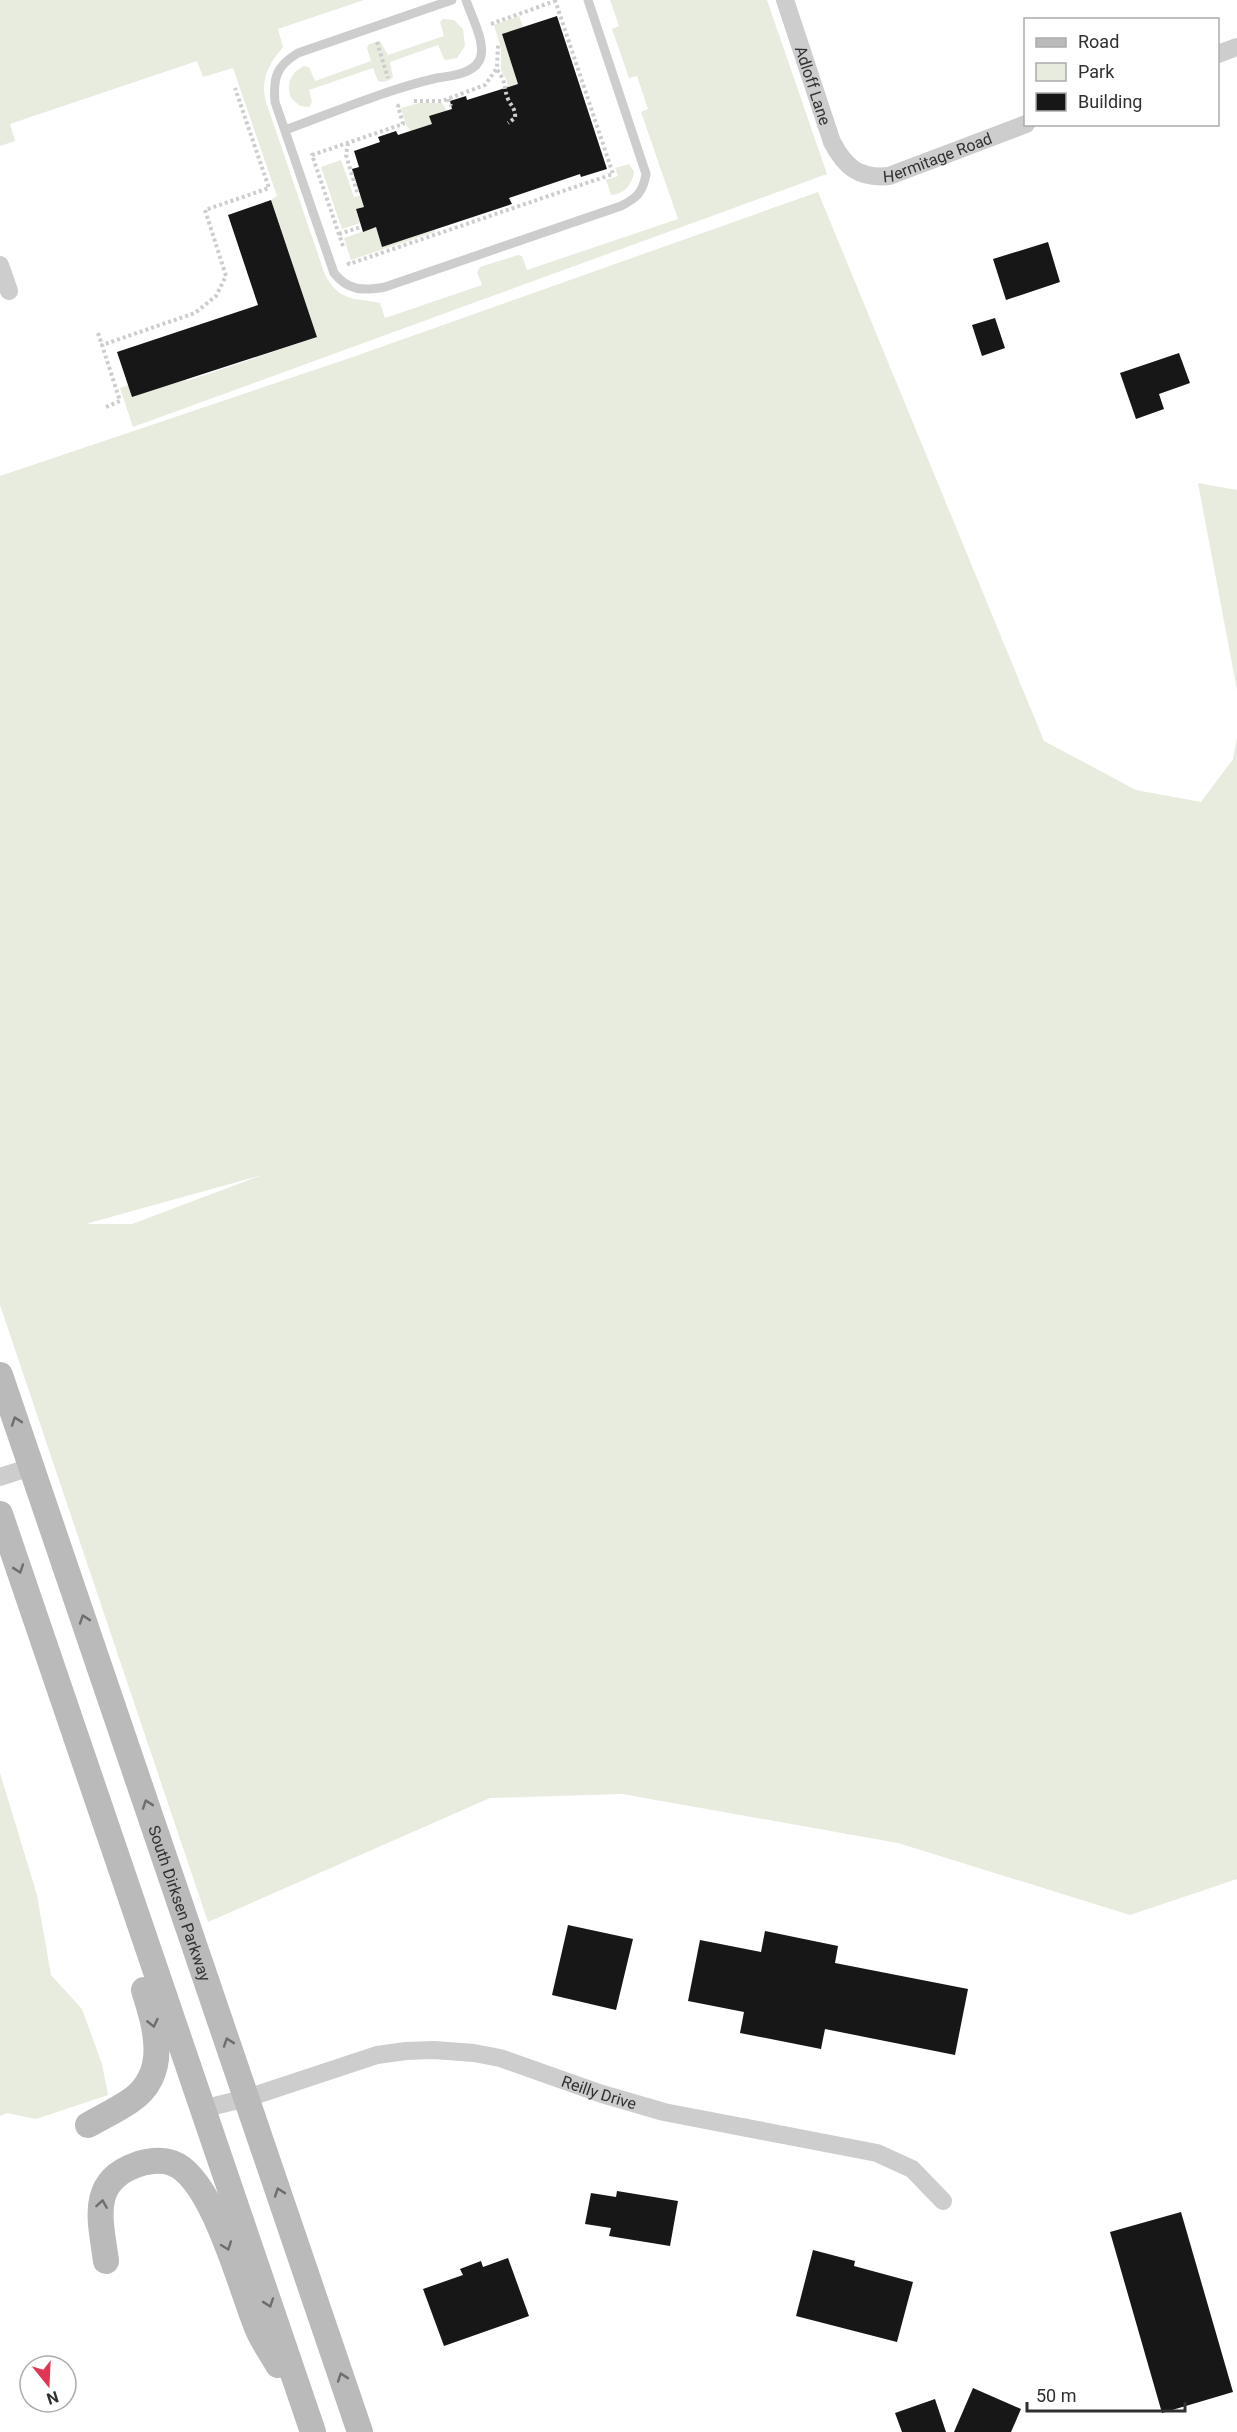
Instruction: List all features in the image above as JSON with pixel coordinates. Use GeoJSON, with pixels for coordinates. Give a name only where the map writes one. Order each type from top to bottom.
{"type":"FeatureCollection","features":[{"type":"Feature","properties":{"kind":"main road","name":"South Dirksen Parkway"},"geometry":{"type":"LineString","coordinates":[[0,1375],[360,2432]]}},
{"type":"Feature","properties":{"kind":"main road"},"geometry":{"type":"LineString","coordinates":[[0,1514],[309,2421]]}},
{"type":"Feature","properties":{"kind":"main road"},"geometry":{"type":"LineString","coordinates":[[65,1704],[72,1774],[153,2018],[158,2050],[151,2078],[142,2091],[131,2101],[88,2125]]}},
{"type":"Feature","properties":{"kind":"main road"},"geometry":{"type":"LineString","coordinates":[[106,2261],[99,2205],[106,2186],[119,2173],[144,2162],[171,2162],[181,2168],[197,2184],[214,2212],[259,2332],[309,2421]]}},
{"type":"Feature","properties":{"kind":"street","name":"Adloff Lane"},"geometry":{"type":"LineString","coordinates":[[784,0],[832,142],[840,158],[849,168]]}},
{"type":"Feature","properties":{"kind":"street"},"geometry":{"type":"LineString","coordinates":[[1219,54],[1237,47]]}},
{"type":"Feature","properties":{"kind":"street","name":"Hermitage Road"},"geometry":{"type":"LineString","coordinates":[[849,168],[878,177],[889,176],[1024,125]]}},
{"type":"Feature","properties":{"kind":"street"},"geometry":{"type":"LineString","coordinates":[[0,265],[9,291]]}},
{"type":"Feature","properties":{"kind":"street"},"geometry":{"type":"LineString","coordinates":[[0,1477],[31,1467]]}},
{"type":"Feature","properties":{"kind":"street","name":"Reilly Drive"},"geometry":{"type":"LineString","coordinates":[[202,2109],[247,2098],[377,2055],[434,2050],[474,2053],[500,2058],[602,2094],[664,2112],[877,2153],[912,2169],[943,2201]]}},
{"type":"Feature","properties":{"kind":"lane"},"geometry":{"type":"LineString","coordinates":[[285,130],[416,83],[466,71],[476,66],[480,60],[481,46],[466,0]]}},
{"type":"Feature","properties":{"kind":"lane"},"geometry":{"type":"LineString","coordinates":[[448,1],[298,53],[287,59],[274,78],[275,102],[334,273],[341,282],[351,288],[368,291],[385,287],[621,206],[635,199],[644,188],[646,174],[588,0]]}},
{"type":"Feature","properties":{"kind":"path"},"geometry":{"type":"LineString","coordinates":[[493,31],[490,23],[555,1],[613,174],[349,264],[312,155],[403,124],[398,106],[413,101],[437,102],[485,85],[497,70],[499,54],[496,38]]}},
{"type":"Feature","properties":{"kind":"path"},"geometry":{"type":"LineString","coordinates":[[377,42],[389,80]]}},
{"type":"Feature","properties":{"kind":"path"},"geometry":{"type":"LineString","coordinates":[[497,70],[505,81],[507,96],[516,114],[515,118],[508,123]]}},
{"type":"Feature","properties":{"kind":"path"},"geometry":{"type":"LineString","coordinates":[[102,345],[195,313],[216,296],[226,276],[205,210],[269,188],[235,88]]}},
{"type":"Feature","properties":{"kind":"path"},"geometry":{"type":"LineString","coordinates":[[448,99],[451,106]]}},
{"type":"Feature","properties":{"kind":"path"},"geometry":{"type":"LineString","coordinates":[[348,143],[345,155],[358,195]]}},
{"type":"Feature","properties":{"kind":"path"},"geometry":{"type":"LineString","coordinates":[[339,234],[361,227]]}},
{"type":"Feature","properties":{"kind":"path"},"geometry":{"type":"LineString","coordinates":[[98,333],[120,401],[106,407]]}},
{"type":"Feature","properties":{"kind":"green space"},"geometry":{"type":"Polygon","coordinates":[[[0,0],[364,0],[278,29],[283,47],[267,72],[264,93],[325,275],[342,295],[380,303],[385,318],[482,285],[477,272],[480,267],[518,255],[522,256],[527,270],[678,219],[641,112],[648,109],[637,76],[629,78],[612,29],[619,26],[610,0],[767,0],[827,174],[133,427],[120,388],[185,378],[187,381],[317,337],[271,200],[277,196],[233,68],[203,77],[197,61],[10,124],[15,141],[0,146],[0,0]]]}},
{"type":"Feature","properties":{"kind":"green space"},"geometry":{"type":"Polygon","coordinates":[[[519,16],[523,27],[502,35],[534,131],[508,90],[507,81],[501,70],[501,48],[494,25],[519,16]]]}},
{"type":"Feature","properties":{"kind":"green space"},"geometry":{"type":"Polygon","coordinates":[[[443,19],[454,20],[463,29],[465,46],[457,58],[444,59],[438,45],[390,62],[393,78],[384,82],[378,81],[373,68],[309,90],[312,102],[309,107],[300,106],[291,98],[290,79],[304,66],[309,67],[315,81],[371,61],[367,48],[369,44],[380,41],[388,55],[444,36],[440,22],[443,19]]]}},
{"type":"Feature","properties":{"kind":"green space"},"geometry":{"type":"Polygon","coordinates":[[[419,103],[442,103],[447,111],[433,128],[413,134],[406,125],[401,108],[419,103]]]}},
{"type":"Feature","properties":{"kind":"green space"},"geometry":{"type":"Polygon","coordinates":[[[341,160],[354,197],[363,195],[367,206],[356,209],[360,223],[342,229],[321,167],[341,160]]]}},
{"type":"Feature","properties":{"kind":"green space"},"geometry":{"type":"Polygon","coordinates":[[[629,164],[634,172],[632,181],[620,193],[611,195],[606,180],[618,176],[615,168],[629,164]]]}},
{"type":"Feature","properties":{"kind":"green space"},"geometry":{"type":"Polygon","coordinates":[[[818,192],[1044,741],[1136,790],[1201,802],[1233,759],[1237,737],[1237,1879],[1130,1915],[898,1843],[622,1794],[490,1798],[208,1922],[0,1305],[0,476],[350,358],[818,192]],[[262,1175],[88,1224],[132,1224],[262,1175]]]}},
{"type":"Feature","properties":{"kind":"green space"},"geometry":{"type":"Polygon","coordinates":[[[376,227],[382,247],[435,230],[435,232],[351,260],[344,238],[376,227]]]}},
{"type":"Feature","properties":{"kind":"green space"},"geometry":{"type":"Polygon","coordinates":[[[1198,483],[1237,490],[1237,690],[1198,483]]]}},
{"type":"Feature","properties":{"kind":"green space"},"geometry":{"type":"Polygon","coordinates":[[[0,1773],[37,1895],[51,1975],[82,2009],[102,2064],[108,2095],[36,2119],[7,2113],[0,2116],[0,1773]]]}},
{"type":"Feature","properties":{"kind":"building"},"geometry":{"type":"Polygon","coordinates":[[[557,16],[607,169],[581,177],[580,174],[509,198],[512,204],[382,247],[376,227],[363,232],[356,209],[364,207],[352,169],[359,167],[354,151],[380,142],[378,137],[396,131],[398,135],[432,124],[429,116],[452,109],[450,101],[466,96],[467,100],[518,84],[502,34],[557,16]]]}},
{"type":"Feature","properties":{"kind":"building"},"geometry":{"type":"Polygon","coordinates":[[[271,200],[317,337],[132,397],[117,352],[258,305],[228,215],[271,200]]]}},
{"type":"Feature","properties":{"kind":"building"},"geometry":{"type":"Polygon","coordinates":[[[1048,242],[1060,282],[1006,300],[993,259],[1048,242]]]}},
{"type":"Feature","properties":{"kind":"building"},"geometry":{"type":"Polygon","coordinates":[[[995,318],[1005,348],[982,356],[972,325],[995,318]]]}},
{"type":"Feature","properties":{"kind":"building"},"geometry":{"type":"Polygon","coordinates":[[[1179,353],[1190,383],[1159,394],[1164,409],[1136,419],[1120,373],[1179,353]]]}},
{"type":"Feature","properties":{"kind":"building"},"geometry":{"type":"Polygon","coordinates":[[[568,1925],[633,1939],[616,2010],[552,1995],[568,1925]]]}},
{"type":"Feature","properties":{"kind":"building"},"geometry":{"type":"Polygon","coordinates":[[[765,1931],[838,1946],[835,1963],[968,1989],[955,2055],[825,2029],[821,2049],[740,2033],[744,2012],[688,2001],[700,1940],[761,1952],[765,1931]]]}},
{"type":"Feature","properties":{"kind":"building"},"geometry":{"type":"Polygon","coordinates":[[[617,2191],[678,2201],[670,2246],[609,2236],[611,2228],[585,2224],[591,2193],[616,2197],[617,2191]]]}},
{"type":"Feature","properties":{"kind":"building"},"geometry":{"type":"Polygon","coordinates":[[[1181,2212],[1233,2392],[1162,2413],[1110,2232],[1181,2212]]]}},
{"type":"Feature","properties":{"kind":"building"},"geometry":{"type":"Polygon","coordinates":[[[813,2250],[855,2261],[854,2266],[913,2282],[897,2342],[796,2316],[813,2250]]]}},
{"type":"Feature","properties":{"kind":"building"},"geometry":{"type":"Polygon","coordinates":[[[508,2258],[529,2316],[444,2346],[423,2289],[463,2275],[460,2269],[481,2261],[483,2267],[508,2258]]]}},
{"type":"Feature","properties":{"kind":"building"},"geometry":{"type":"Polygon","coordinates":[[[973,2388],[1021,2409],[1011,2432],[954,2432],[973,2388]]]}},
{"type":"Feature","properties":{"kind":"building"},"geometry":{"type":"Polygon","coordinates":[[[935,2399],[946,2432],[902,2432],[895,2413],[935,2399]]]}}]}
